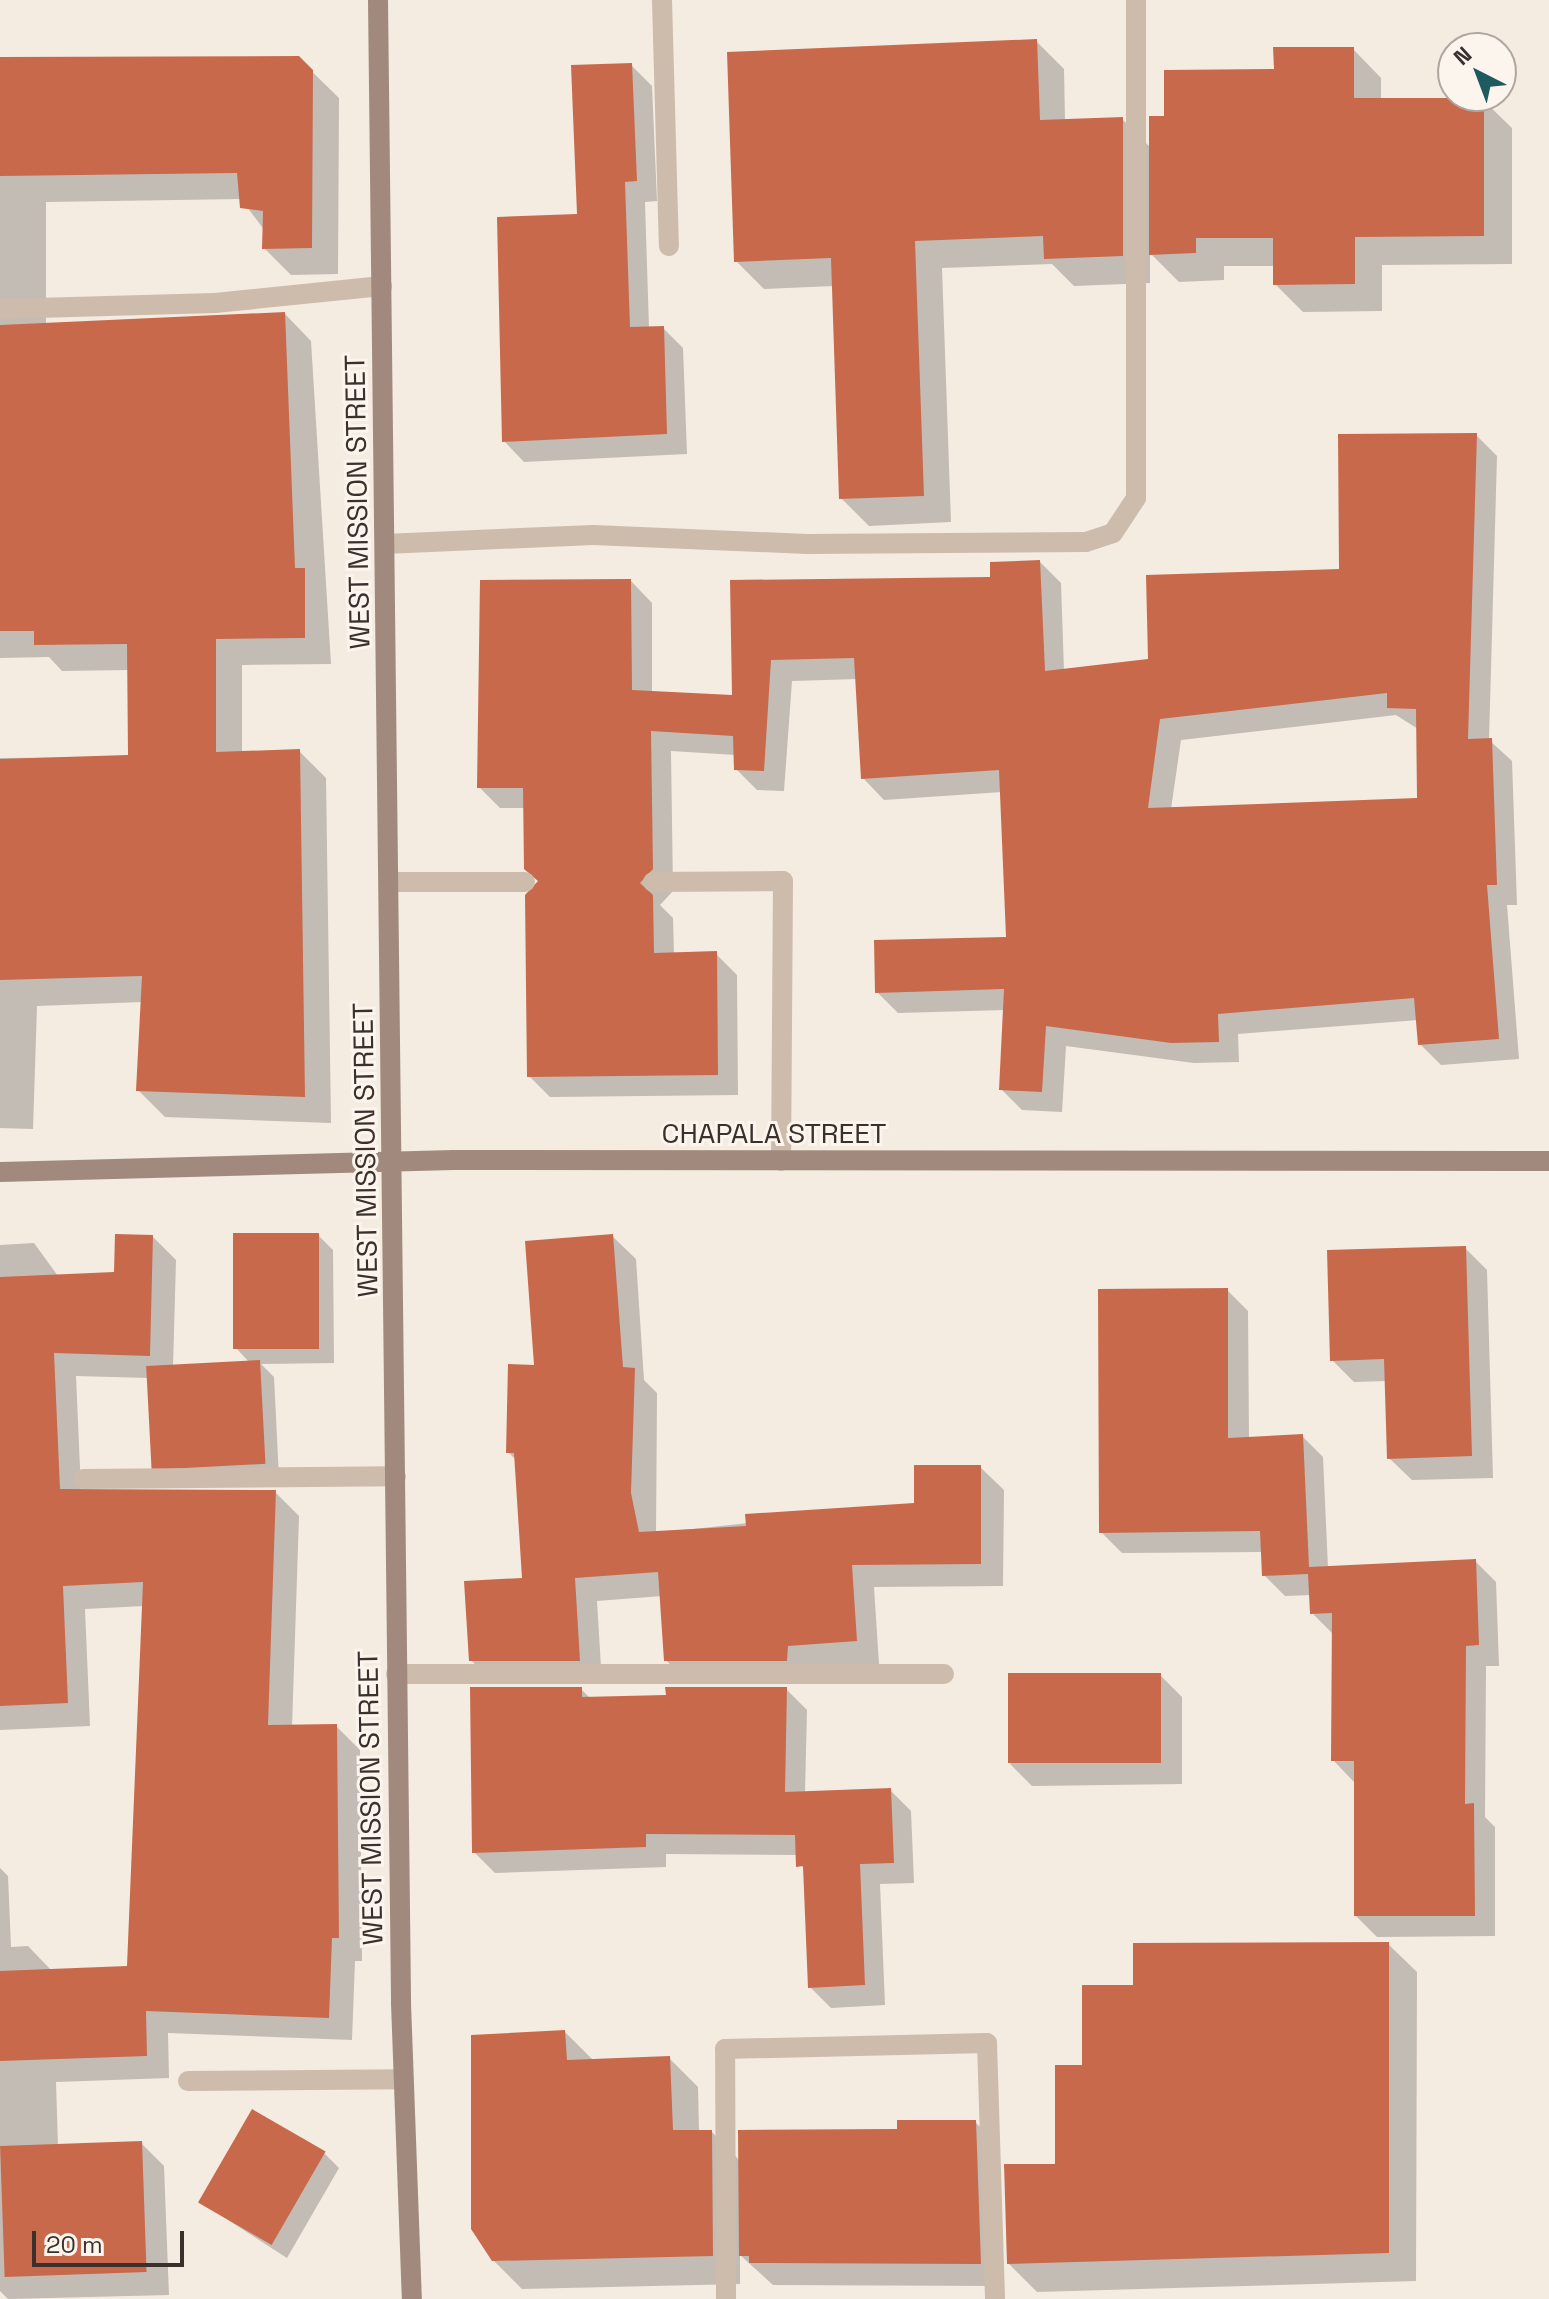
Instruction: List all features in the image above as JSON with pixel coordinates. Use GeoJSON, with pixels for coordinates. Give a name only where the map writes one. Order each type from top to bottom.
{"type":"FeatureCollection","features":[{"type":"Feature","properties":{"kind":"main road","name":"WEST MISSION STREET"},"geometry":{"type":"LineString","coordinates":[[378,0],[390,882],[396,1674],[402,2079],[412,2299]]}},
{"type":"Feature","properties":{"kind":"main road","name":"CHAPALA STREET"},"geometry":{"type":"LineString","coordinates":[[0,1172],[393,1162],[1549,1161]]}},
{"type":"Feature","properties":{"kind":"lane"},"geometry":{"type":"LineString","coordinates":[[662,0],[669,246]]}},
{"type":"Feature","properties":{"kind":"lane"},"geometry":{"type":"LineString","coordinates":[[385,544],[521,538],[1039,543],[1113,533],[1136,498],[1136,0]]}},
{"type":"Feature","properties":{"kind":"lane"},"geometry":{"type":"LineString","coordinates":[[0,309],[215,303],[382,286]]}},
{"type":"Feature","properties":{"kind":"lane"},"geometry":{"type":"LineString","coordinates":[[653,882],[783,881],[781,1161]]}},
{"type":"Feature","properties":{"kind":"lane"},"geometry":{"type":"LineString","coordinates":[[390,882],[525,882]]}},
{"type":"Feature","properties":{"kind":"lane"},"geometry":{"type":"LineString","coordinates":[[83,1479],[396,1476]]}},
{"type":"Feature","properties":{"kind":"lane"},"geometry":{"type":"LineString","coordinates":[[396,1674],[944,1674]]}},
{"type":"Feature","properties":{"kind":"lane"},"geometry":{"type":"LineString","coordinates":[[726,2299],[725,2049],[987,2043],[995,2299]]}},
{"type":"Feature","properties":{"kind":"lane"},"geometry":{"type":"LineString","coordinates":[[188,2081],[402,2079]]}},
{"type":"Feature","properties":{"kind":"building"},"geometry":{"type":"Polygon","coordinates":[[[1037,39],[1040,120],[1123,117],[1123,256],[1044,259],[1043,236],[915,241],[924,496],[839,499],[831,258],[734,262],[727,52],[1037,39]]]}},
{"type":"Feature","properties":{"kind":"building"},"geometry":{"type":"Polygon","coordinates":[[[1273,47],[1354,47],[1354,98],[1437,98],[1437,112],[1484,112],[1484,236],[1355,237],[1355,284],[1273,285],[1273,238],[1196,238],[1196,253],[1149,255],[1149,116],[1164,116],[1164,70],[1274,69],[1273,47]]]}},
{"type":"Feature","properties":{"kind":"building"},"geometry":{"type":"Polygon","coordinates":[[[299,56],[313,70],[312,248],[262,249],[263,211],[240,208],[237,173],[0,176],[0,57],[299,56]]]}},
{"type":"Feature","properties":{"kind":"building"},"geometry":{"type":"Polygon","coordinates":[[[632,63],[637,181],[625,182],[630,327],[664,326],[667,434],[502,442],[497,217],[577,214],[571,65],[632,63]]]}},
{"type":"Feature","properties":{"kind":"building"},"geometry":{"type":"Polygon","coordinates":[[[285,312],[295,568],[305,568],[305,638],[216,639],[216,752],[300,749],[305,1097],[136,1091],[142,976],[0,980],[0,759],[128,755],[127,644],[34,645],[34,631],[0,631],[0,325],[285,312]]]}},
{"type":"Feature","properties":{"kind":"building"},"geometry":{"type":"Polygon","coordinates":[[[1477,433],[1468,739],[1492,738],[1497,885],[1487,885],[1499,1039],[1418,1045],[1414,998],[1218,1014],[1219,1042],[1171,1043],[1046,1026],[1042,1092],[999,1090],[1004,989],[875,993],[874,940],[1006,937],[999,770],[861,779],[854,658],[771,660],[764,771],[734,770],[733,736],[651,731],[653,869],[640,883],[653,895],[654,953],[717,951],[718,1075],[527,1077],[525,895],[538,881],[524,869],[523,788],[477,788],[480,580],[631,579],[632,690],[732,695],[730,580],[990,577],[990,562],[1040,560],[1045,671],[1148,659],[1146,575],[1339,569],[1338,434],[1477,433]],[[1387,693],[1160,719],[1148,808],[1417,798],[1416,709],[1387,708],[1387,693]]]}},
{"type":"Feature","properties":{"kind":"building"},"geometry":{"type":"Polygon","coordinates":[[[233,1233],[319,1233],[319,1349],[233,1349],[233,1233]]]}},
{"type":"Feature","properties":{"kind":"building"},"geometry":{"type":"Polygon","coordinates":[[[115,1234],[153,1235],[150,1356],[54,1353],[60,1489],[276,1490],[268,1725],[337,1724],[339,1938],[332,1938],[329,2018],[146,2011],[147,2056],[0,2061],[0,1971],[127,1966],[143,1582],[63,1586],[68,1703],[0,1706],[0,1277],[114,1272],[115,1234]]]}},
{"type":"Feature","properties":{"kind":"building"},"geometry":{"type":"Polygon","coordinates":[[[613,1234],[623,1367],[635,1368],[631,1493],[639,1532],[746,1526],[745,1514],[914,1503],[914,1465],[981,1465],[981,1564],[852,1565],[857,1641],[788,1646],[787,1661],[664,1661],[658,1572],[575,1578],[580,1661],[469,1661],[464,1581],[522,1578],[514,1453],[506,1453],[508,1364],[534,1365],[525,1241],[613,1234]]]}},
{"type":"Feature","properties":{"kind":"building"},"geometry":{"type":"Polygon","coordinates":[[[1466,1246],[1472,1456],[1387,1459],[1384,1359],[1330,1361],[1327,1250],[1466,1246]]]}},
{"type":"Feature","properties":{"kind":"building"},"geometry":{"type":"Polygon","coordinates":[[[1228,1288],[1228,1438],[1303,1434],[1309,1567],[1476,1559],[1479,1645],[1466,1646],[1465,1804],[1474,1803],[1475,1916],[1354,1916],[1354,1761],[1331,1761],[1332,1613],[1310,1614],[1308,1574],[1262,1576],[1260,1531],[1099,1533],[1098,1289],[1228,1288]]]}},
{"type":"Feature","properties":{"kind":"building"},"geometry":{"type":"Polygon","coordinates":[[[260,1360],[265,1464],[152,1470],[146,1366],[260,1360]]]}},
{"type":"Feature","properties":{"kind":"building"},"geometry":{"type":"Polygon","coordinates":[[[1008,1673],[1161,1673],[1161,1763],[1008,1763],[1008,1673]]]}},
{"type":"Feature","properties":{"kind":"building"},"geometry":{"type":"Polygon","coordinates":[[[470,1687],[582,1687],[582,1697],[666,1695],[665,1687],[787,1687],[785,1792],[891,1788],[894,1863],[860,1864],[865,1985],[808,1988],[803,1866],[796,1867],[795,1835],[646,1834],[646,1847],[472,1853],[470,1687]]]}},
{"type":"Feature","properties":{"kind":"building"},"geometry":{"type":"Polygon","coordinates":[[[1389,1942],[1389,2253],[1007,2264],[1004,2164],[1055,2164],[1055,2065],[1082,2065],[1082,1985],[1133,1985],[1133,1943],[1389,1942]]]}},
{"type":"Feature","properties":{"kind":"building"},"geometry":{"type":"Polygon","coordinates":[[[565,2030],[567,2060],[670,2056],[673,2130],[712,2130],[713,2256],[492,2261],[471,2229],[471,2035],[565,2030]]]}},
{"type":"Feature","properties":{"kind":"building"},"geometry":{"type":"Polygon","coordinates":[[[252,2109],[326,2152],[272,2245],[198,2203],[252,2109]]]}},
{"type":"Feature","properties":{"kind":"building"},"geometry":{"type":"Polygon","coordinates":[[[897,2120],[976,2120],[981,2264],[749,2263],[749,2256],[739,2256],[738,2130],[897,2129],[897,2120]]]}},
{"type":"Feature","properties":{"kind":"building"},"geometry":{"type":"Polygon","coordinates":[[[142,2141],[147,2272],[5,2277],[0,2146],[142,2141]]]}}]}
